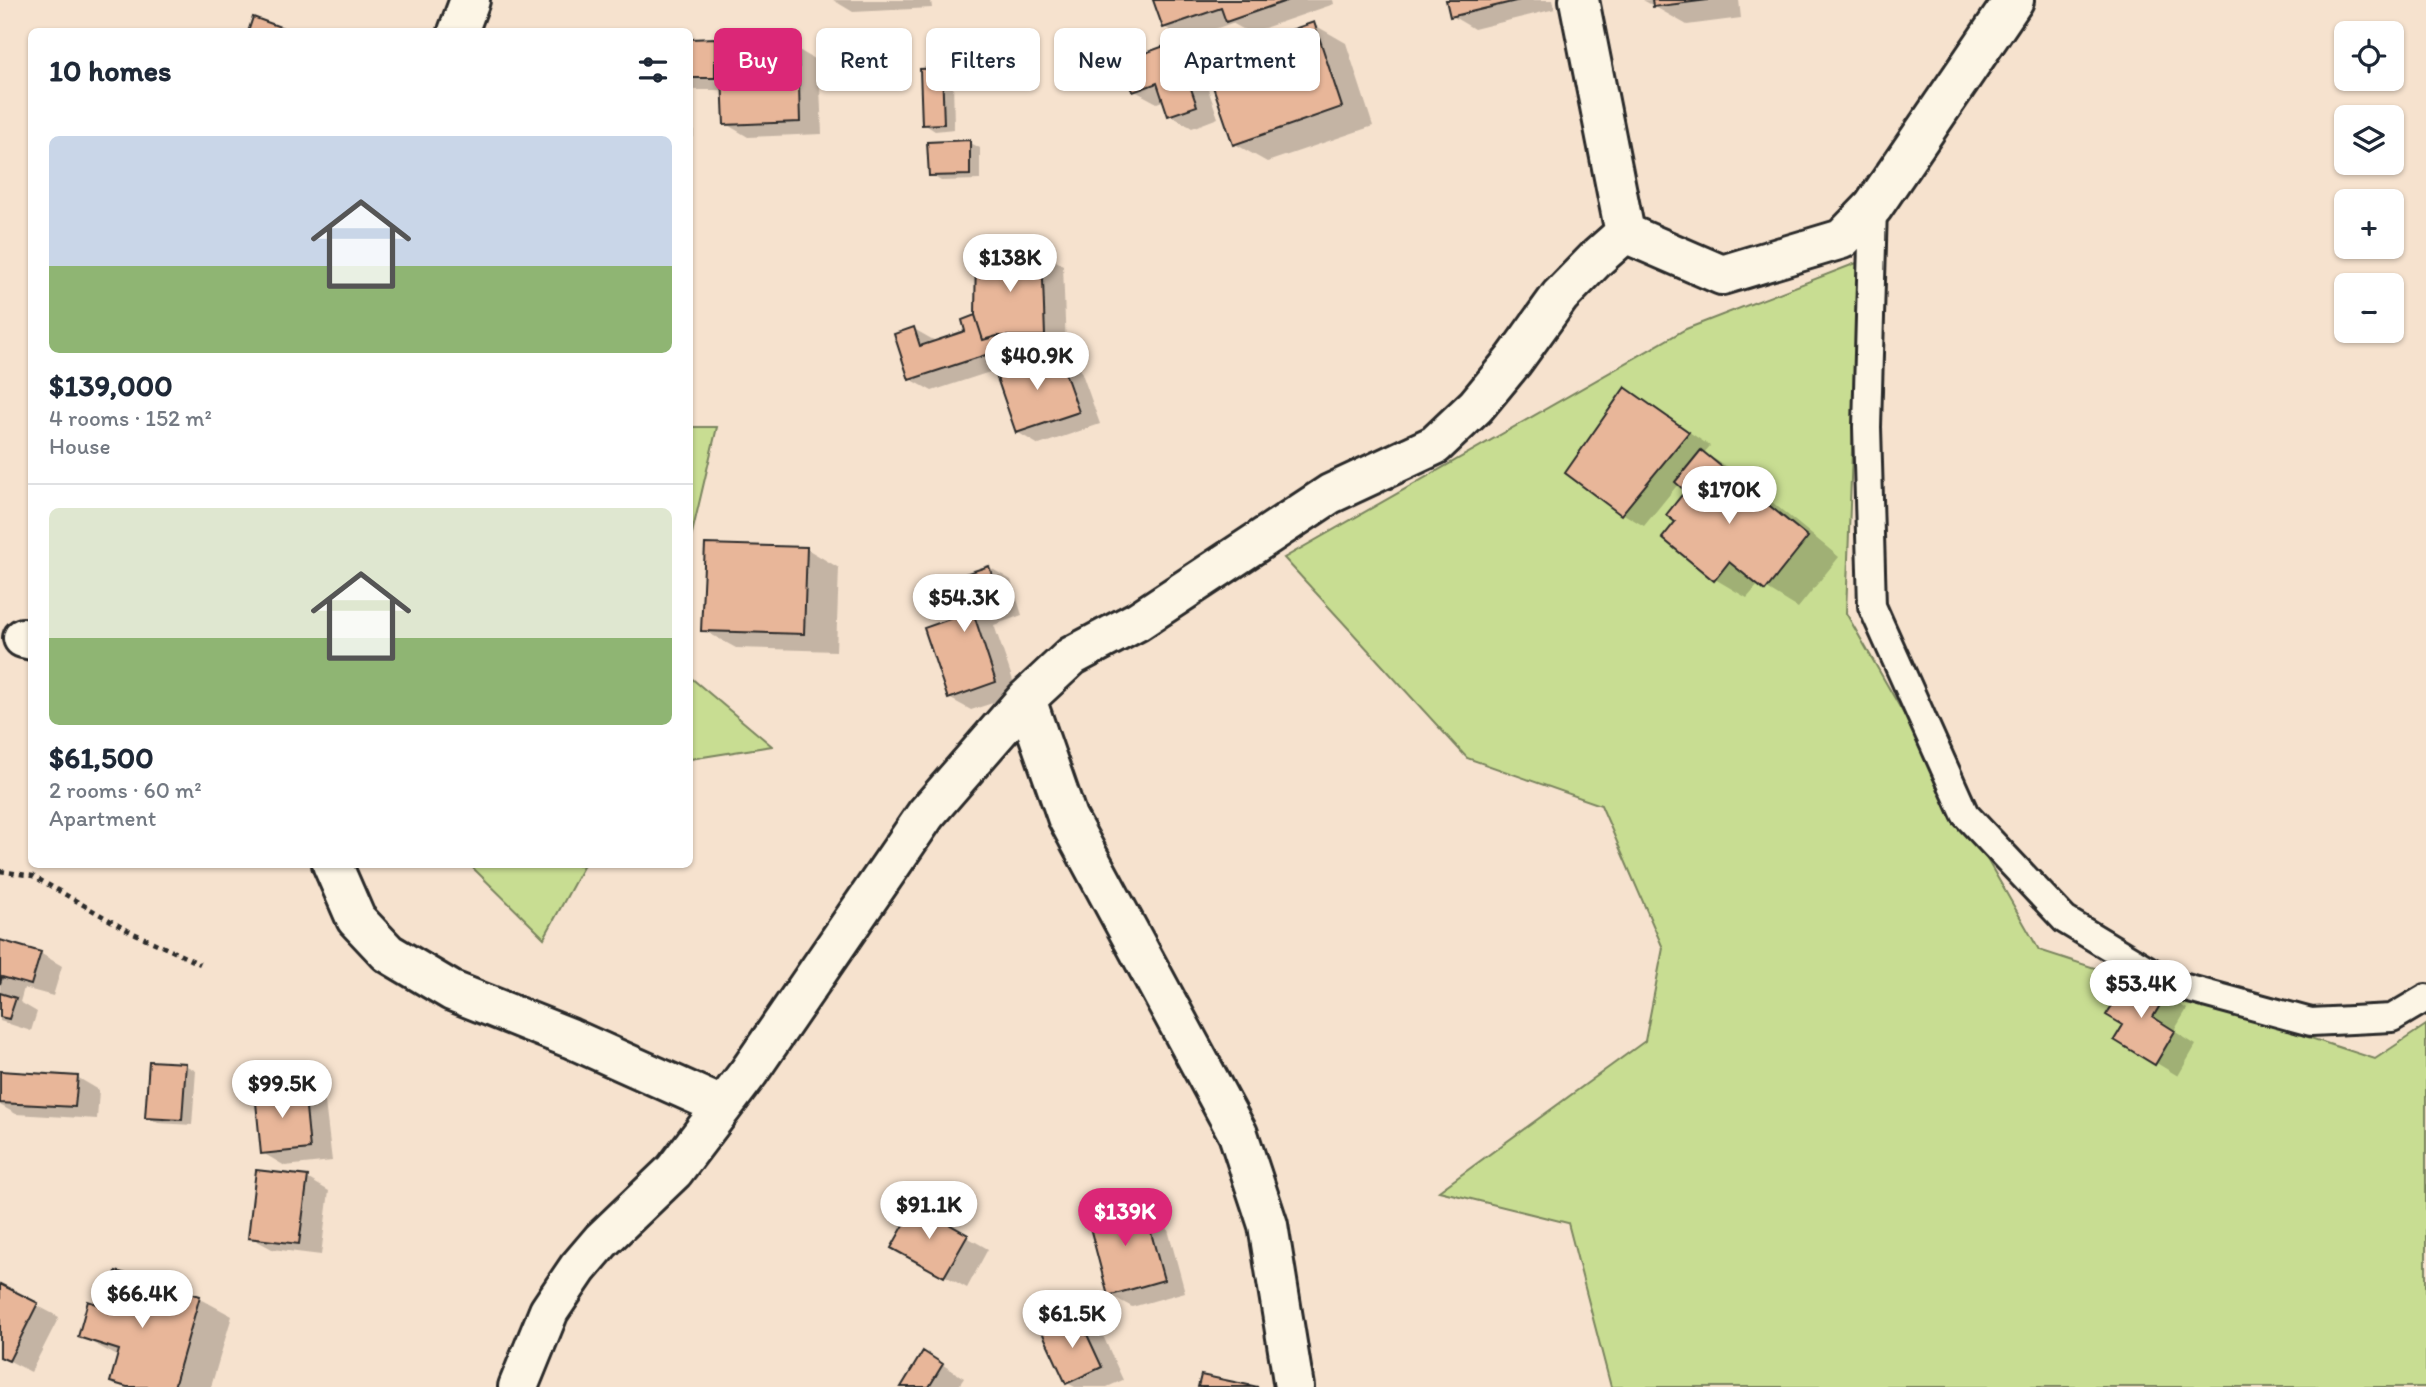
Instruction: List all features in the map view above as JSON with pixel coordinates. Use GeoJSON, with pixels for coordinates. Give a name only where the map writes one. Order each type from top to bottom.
{"type":"FeatureCollection","features":[{"type":"Feature","properties":{"kind":"street"},"geometry":{"type":"LineString","coordinates":[[460,28],[470,0]]}},
{"type":"Feature","properties":{"kind":"street"},"geometry":{"type":"LineString","coordinates":[[1579,0],[1625,233]]}},
{"type":"Feature","properties":{"kind":"street"},"geometry":{"type":"LineString","coordinates":[[1625,233],[1722,275],[1842,239],[1873,207],[2014,0]]}},
{"type":"Feature","properties":{"kind":"street"},"geometry":{"type":"LineString","coordinates":[[519,1387],[549,1311],[578,1268],[601,1241],[674,1171],[749,1072],[926,814],[1026,699],[1072,656],[1138,621],[1330,494],[1434,445],[1476,406],[1514,360],[1560,296],[1625,233]]}},
{"type":"Feature","properties":{"kind":"street"},"geometry":{"type":"LineString","coordinates":[[1026,699],[1067,817],[1238,1134],[1268,1225],[1294,1387]]}},
{"type":"Feature","properties":{"kind":"street"},"geometry":{"type":"LineString","coordinates":[[334,868],[356,919],[387,954],[452,991],[570,1038],[722,1106]]}},
{"type":"Feature","properties":{"kind":"lane"},"geometry":{"type":"LineString","coordinates":[[1873,207],[1867,427],[1872,606],[1965,814],[2065,920],[2171,984],[2311,1022],[2392,1018],[2426,998]]}},
{"type":"Feature","properties":{"kind":"path"},"geometry":{"type":"LineString","coordinates":[[0,871],[40,879],[125,929],[200,964]]}},
{"type":"Feature","properties":{"kind":"green space"},"geometry":{"type":"Polygon","coordinates":[[[1859,262],[1846,613],[2039,950],[2375,1059],[2426,1025],[2426,1387],[1611,1387],[1568,1223],[1439,1191],[1645,1041],[1663,948],[1601,805],[1467,758],[1284,558],[1686,329],[1859,262]]]}},
{"type":"Feature","properties":{"kind":"green space"},"geometry":{"type":"Polygon","coordinates":[[[693,427],[717,427],[693,529],[693,427]]]}},
{"type":"Feature","properties":{"kind":"green space"},"geometry":{"type":"Polygon","coordinates":[[[693,680],[772,746],[693,759],[693,680]]]}},
{"type":"Feature","properties":{"kind":"green space"},"geometry":{"type":"Polygon","coordinates":[[[473,868],[582,868],[544,938],[473,868]]]}},
{"type":"Feature","properties":{"kind":"building"},"geometry":{"type":"Polygon","coordinates":[[[1153,0],[1289,0],[1226,22],[1221,8],[1163,28],[1153,0]]]}},
{"type":"Feature","properties":{"kind":"building"},"geometry":{"type":"Polygon","coordinates":[[[1446,0],[1520,0],[1450,17],[1446,0]]]}},
{"type":"Feature","properties":{"kind":"building"},"geometry":{"type":"Polygon","coordinates":[[[1652,0],[1708,0],[1653,7],[1652,0]]]}},
{"type":"Feature","properties":{"kind":"building"},"geometry":{"type":"Polygon","coordinates":[[[253,17],[283,28],[249,28],[253,17]]]}},
{"type":"Feature","properties":{"kind":"building"},"geometry":{"type":"Polygon","coordinates":[[[1314,22],[1316,28],[1297,28],[1314,22]]]}},
{"type":"Feature","properties":{"kind":"building"},"geometry":{"type":"Polygon","coordinates":[[[714,38],[714,78],[693,78],[693,39],[714,38]]]}},
{"type":"Feature","properties":{"kind":"building"},"geometry":{"type":"Polygon","coordinates":[[[1320,40],[1342,107],[1233,145],[1215,91],[1320,91],[1320,40]]]}},
{"type":"Feature","properties":{"kind":"building"},"geometry":{"type":"Polygon","coordinates":[[[1160,47],[1160,91],[1192,91],[1197,106],[1168,116],[1157,83],[1146,87],[1146,53],[1160,47]]]}},
{"type":"Feature","properties":{"kind":"building"},"geometry":{"type":"Polygon","coordinates":[[[920,69],[926,69],[926,91],[943,91],[944,124],[922,125],[920,69]]]}},
{"type":"Feature","properties":{"kind":"building"},"geometry":{"type":"Polygon","coordinates":[[[723,91],[799,91],[800,122],[724,125],[723,91]]]}},
{"type":"Feature","properties":{"kind":"building"},"geometry":{"type":"Polygon","coordinates":[[[970,140],[970,175],[929,176],[927,142],[970,140]]]}},
{"type":"Feature","properties":{"kind":"building"},"geometry":{"type":"Polygon","coordinates":[[[1042,251],[1045,336],[997,336],[983,340],[975,315],[976,254],[1042,251]]]}},
{"type":"Feature","properties":{"kind":"building"},"geometry":{"type":"Polygon","coordinates":[[[975,315],[983,340],[997,336],[1001,350],[909,380],[894,334],[914,327],[920,346],[965,331],[962,320],[975,315]]]}},
{"type":"Feature","properties":{"kind":"building"},"geometry":{"type":"Polygon","coordinates":[[[1057,350],[1079,412],[1016,433],[995,372],[1057,350]]]}},
{"type":"Feature","properties":{"kind":"building"},"geometry":{"type":"Polygon","coordinates":[[[1625,387],[1689,432],[1621,515],[1565,473],[1625,387]]]}},
{"type":"Feature","properties":{"kind":"building"},"geometry":{"type":"Polygon","coordinates":[[[1701,450],[1808,537],[1765,591],[1729,562],[1714,581],[1662,538],[1675,522],[1666,515],[1685,491],[1675,482],[1701,450]]]}},
{"type":"Feature","properties":{"kind":"building"},"geometry":{"type":"Polygon","coordinates":[[[705,544],[807,547],[804,634],[701,631],[705,544]]]}},
{"type":"Feature","properties":{"kind":"building"},"geometry":{"type":"Polygon","coordinates":[[[989,566],[1001,603],[973,612],[996,682],[948,699],[924,628],[953,618],[941,582],[989,566]]]}},
{"type":"Feature","properties":{"kind":"building"},"geometry":{"type":"Polygon","coordinates":[[[0,940],[41,952],[31,985],[2,977],[0,984],[0,940]]]}},
{"type":"Feature","properties":{"kind":"building"},"geometry":{"type":"Polygon","coordinates":[[[2132,974],[2166,995],[2153,1017],[2175,1031],[2155,1065],[2114,1040],[2123,1025],[2106,1015],[2132,974]]]}},
{"type":"Feature","properties":{"kind":"building"},"geometry":{"type":"Polygon","coordinates":[[[0,993],[16,998],[9,1019],[0,1017],[0,993]]]}},
{"type":"Feature","properties":{"kind":"building"},"geometry":{"type":"Polygon","coordinates":[[[149,1061],[186,1063],[182,1120],[145,1118],[149,1061]]]}},
{"type":"Feature","properties":{"kind":"building"},"geometry":{"type":"Polygon","coordinates":[[[0,1071],[78,1076],[75,1107],[0,1103],[0,1071]]]}},
{"type":"Feature","properties":{"kind":"building"},"geometry":{"type":"Polygon","coordinates":[[[304,1087],[310,1149],[261,1154],[255,1092],[304,1087]]]}},
{"type":"Feature","properties":{"kind":"building"},"geometry":{"type":"Polygon","coordinates":[[[256,1170],[308,1176],[299,1244],[248,1238],[256,1170]]]}},
{"type":"Feature","properties":{"kind":"building"},"geometry":{"type":"Polygon","coordinates":[[[1142,1200],[1164,1280],[1108,1296],[1087,1216],[1142,1200]]]}},
{"type":"Feature","properties":{"kind":"building"},"geometry":{"type":"Polygon","coordinates":[[[915,1205],[968,1235],[944,1277],[891,1248],[915,1205]]]}},
{"type":"Feature","properties":{"kind":"building"},"geometry":{"type":"Polygon","coordinates":[[[116,1271],[200,1296],[174,1387],[127,1387],[110,1382],[119,1350],[78,1337],[88,1301],[106,1307],[116,1271]]]}},
{"type":"Feature","properties":{"kind":"building"},"geometry":{"type":"Polygon","coordinates":[[[0,1284],[38,1303],[9,1361],[0,1357],[0,1284]]]}},
{"type":"Feature","properties":{"kind":"building"},"geometry":{"type":"Polygon","coordinates":[[[1078,1315],[1102,1367],[1066,1384],[1042,1332],[1078,1315]]]}},
{"type":"Feature","properties":{"kind":"building"},"geometry":{"type":"Polygon","coordinates":[[[923,1351],[943,1364],[929,1387],[901,1387],[923,1351]]]}},
{"type":"Feature","properties":{"kind":"building"},"geometry":{"type":"Polygon","coordinates":[[[1201,1375],[1258,1387],[1198,1387],[1201,1375]]]}}]}
